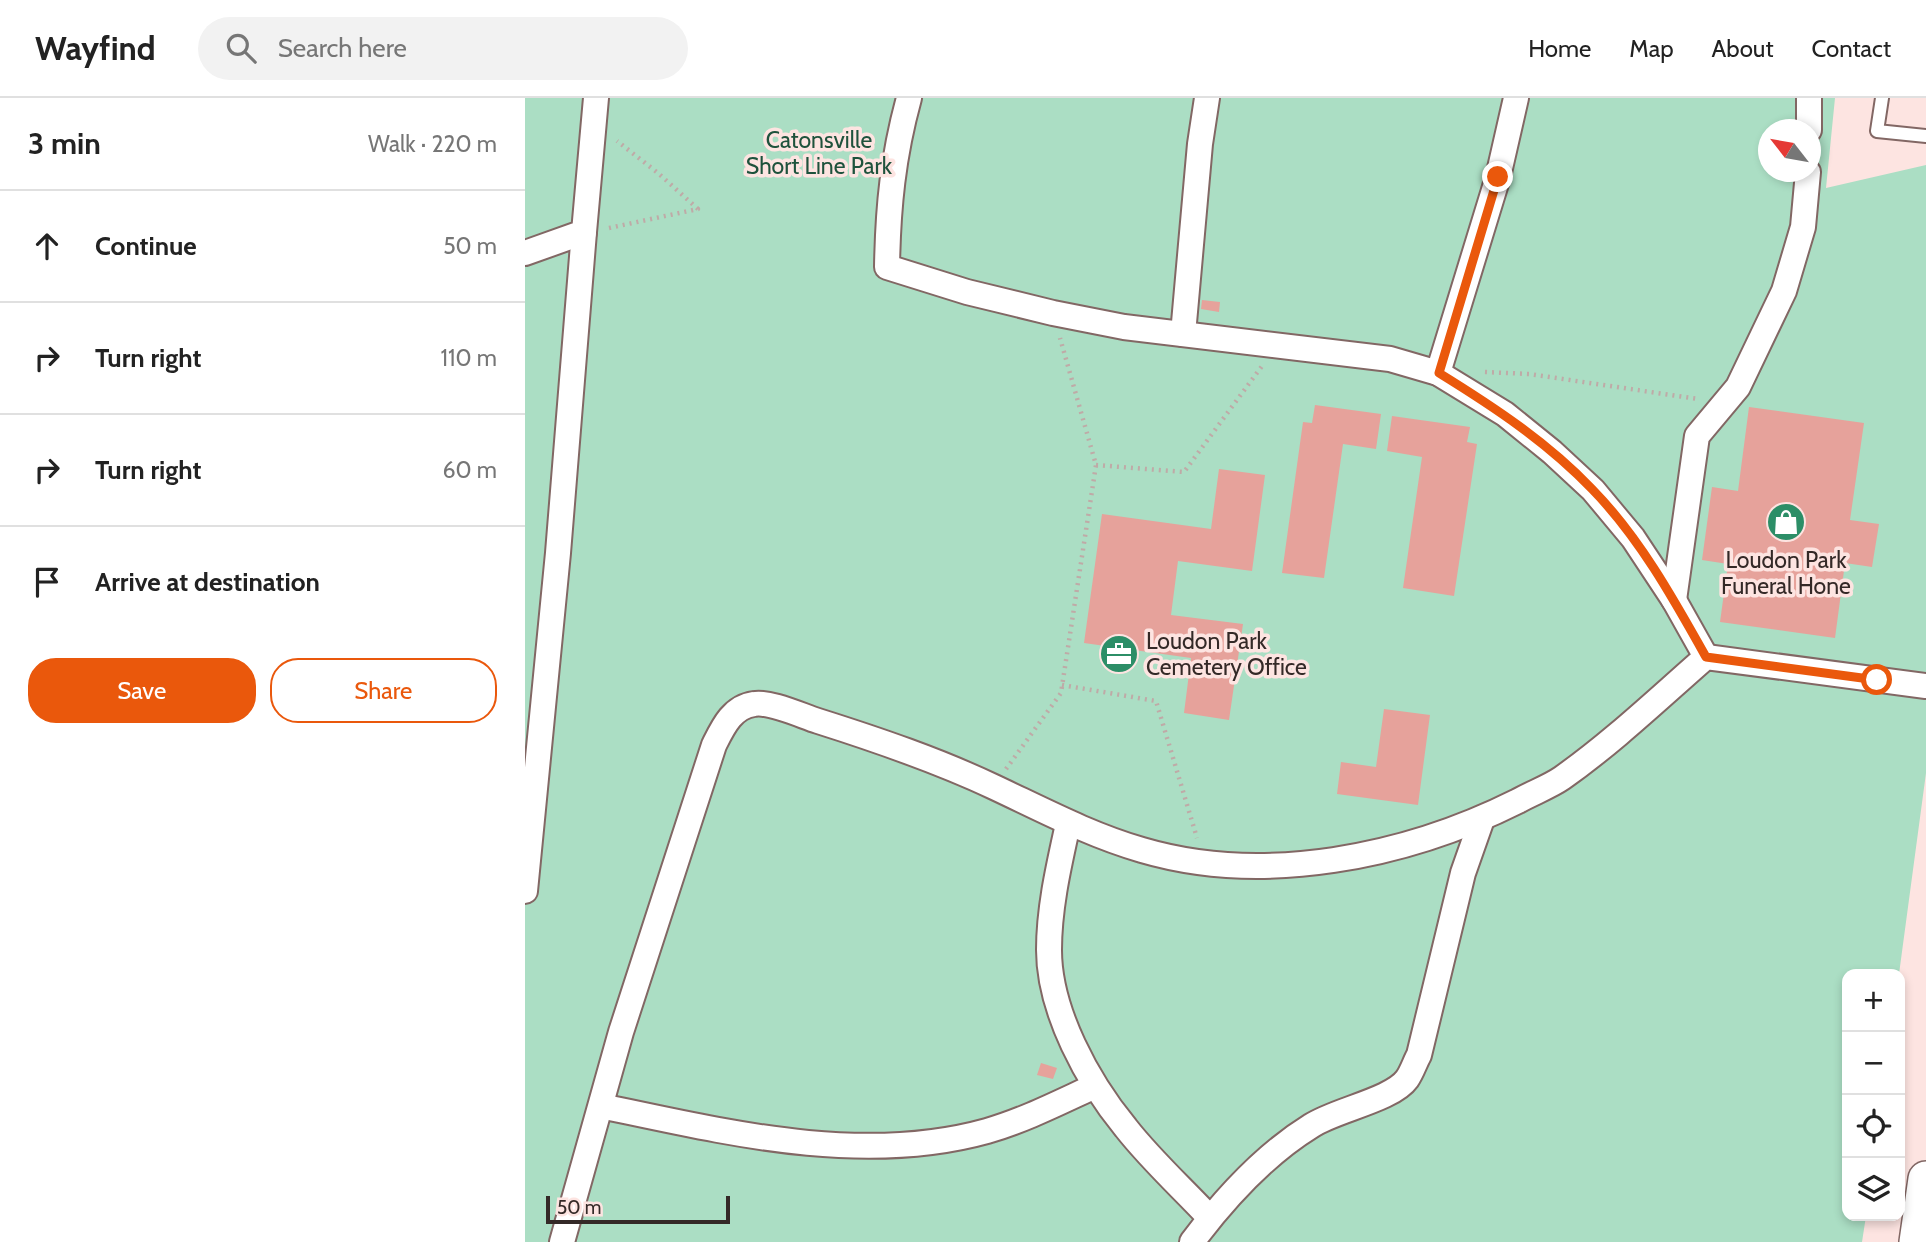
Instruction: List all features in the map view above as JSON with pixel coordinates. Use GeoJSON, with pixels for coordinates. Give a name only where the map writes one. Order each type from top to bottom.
{"type":"FeatureCollection","features":[{"type":"Feature","properties":{"kind":"main road"},"geometry":{"type":"LineString","coordinates":[[1917,1242],[1926,1182]]}},
{"type":"Feature","properties":{"kind":"street"},"geometry":{"type":"LineString","coordinates":[[525,891],[596,98]]}},
{"type":"Feature","properties":{"kind":"street"},"geometry":{"type":"LineString","coordinates":[[909,98],[893,167],[887,223],[887,267],[967,292],[1124,327],[1389,359],[1439,373],[1505,414],[1593,490],[1633,538],[1674,600],[1706,657]]}},
{"type":"Feature","properties":{"kind":"street"},"geometry":{"type":"LineString","coordinates":[[1183,334],[1200,144],[1207,98]]}},
{"type":"Feature","properties":{"kind":"street"},"geometry":{"type":"LineString","coordinates":[[1439,373],[1498,177],[1516,98]]}},
{"type":"Feature","properties":{"kind":"street"},"geometry":{"type":"LineString","coordinates":[[1809,98],[1809,119]]}},
{"type":"Feature","properties":{"kind":"street"},"geometry":{"type":"LineString","coordinates":[[1674,600],[1697,436],[1738,387],[1784,291],[1803,227],[1807,182]]}},
{"type":"Feature","properties":{"kind":"street"},"geometry":{"type":"LineString","coordinates":[[525,253],[584,232]]}},
{"type":"Feature","properties":{"kind":"street"},"geometry":{"type":"LineString","coordinates":[[562,1242],[621,1032],[714,745],[725,723],[737,710],[756,703],[780,709],[921,756],[993,786],[1068,824],[1143,851],[1205,862],[1255,866],[1304,864],[1359,855],[1415,841],[1482,819],[1560,779],[1621,732],[1706,657],[1926,686]]}},
{"type":"Feature","properties":{"kind":"street"},"geometry":{"type":"LineString","coordinates":[[1192,1242],[1210,1218],[1257,1168],[1312,1125],[1389,1093],[1407,1080],[1419,1055],[1463,873],[1482,819]]}},
{"type":"Feature","properties":{"kind":"street"},"geometry":{"type":"LineString","coordinates":[[1068,824],[1051,916],[1049,952],[1054,994],[1095,1086],[1126,1129],[1210,1218]]}},
{"type":"Feature","properties":{"kind":"street"},"geometry":{"type":"LineString","coordinates":[[601,1106],[759,1136],[816,1143],[887,1146],[941,1140],[986,1131],[1035,1114],[1095,1086]]}},
{"type":"Feature","properties":{"kind":"lane"},"geometry":{"type":"LineString","coordinates":[[1882,98],[1877,131],[1926,136]]}},
{"type":"Feature","properties":{"kind":"path"},"geometry":{"type":"LineString","coordinates":[[584,232],[698,209],[658,173],[594,124]]}},
{"type":"Feature","properties":{"kind":"path"},"geometry":{"type":"LineString","coordinates":[[993,786],[1061,693],[1096,465],[1053,313]]}},
{"type":"Feature","properties":{"kind":"path"},"geometry":{"type":"LineString","coordinates":[[1096,465],[1184,472],[1278,345]]}},
{"type":"Feature","properties":{"kind":"path"},"geometry":{"type":"LineString","coordinates":[[1439,373],[1529,374],[1724,403]]}},
{"type":"Feature","properties":{"kind":"path"},"geometry":{"type":"LineString","coordinates":[[1062,685],[1156,701],[1205,862]]}},
{"type":"Feature","properties":{"kind":"green space","name":"Catonsville Short Line Park"},"geometry":{"type":"Polygon","coordinates":[[[525,98],[1835,98],[1826,188],[1926,165],[1926,773],[1900,969],[1842,969],[1842,1221],[1865,1221],[1862,1242],[525,1242],[525,98]]]}},
{"type":"Feature","properties":{"kind":"building"},"geometry":{"type":"Polygon","coordinates":[[[1202,300],[1220,302],[1219,312],[1201,309],[1202,300]]]}},
{"type":"Feature","properties":{"kind":"building"},"geometry":{"type":"Polygon","coordinates":[[[1315,405],[1381,414],[1376,449],[1343,444],[1324,578],[1282,573],[1303,422],[1312,423],[1315,405]]]}},
{"type":"Feature","properties":{"kind":"building","name":"Loudon Park Funeral Hone"},"geometry":{"type":"Polygon","coordinates":[[[1749,407],[1864,423],[1850,520],[1879,524],[1872,567],[1845,563],[1835,638],[1720,622],[1728,564],[1702,560],[1712,487],[1738,491],[1749,407]]]}},
{"type":"Feature","properties":{"kind":"building"},"geometry":{"type":"Polygon","coordinates":[[[1392,416],[1470,427],[1467,442],[1477,444],[1454,596],[1403,588],[1422,457],[1387,451],[1392,416]]]}},
{"type":"Feature","properties":{"kind":"building"},"geometry":{"type":"Polygon","coordinates":[[[1219,469],[1265,475],[1252,571],[1178,561],[1171,615],[1243,624],[1229,720],[1184,713],[1191,658],[1084,643],[1102,514],[1211,529],[1219,469]]]}},
{"type":"Feature","properties":{"kind":"building"},"geometry":{"type":"Polygon","coordinates":[[[1384,709],[1430,715],[1418,805],[1337,794],[1341,762],[1376,767],[1384,709]]]}},
{"type":"Feature","properties":{"kind":"building"},"geometry":{"type":"Polygon","coordinates":[[[1041,1063],[1057,1068],[1053,1079],[1037,1075],[1041,1063]]]}},
{"type":"Feature","properties":{"kind":"place","name":"Loudon Park Funeral Hone"},"geometry":{"type":"Point","coordinates":[1786,522]}},
{"type":"Feature","properties":{"kind":"place","name":"Loudon Park Cemetery Office"},"geometry":{"type":"Point","coordinates":[1119,654]}},
{"type":"Feature","properties":{"kind":"route"},"geometry":{"type":"LineString","coordinates":[[1498,177],[1439,373],[1505,414],[1593,490],[1633,538],[1674,600],[1706,657],[1877,680]]}}]}
